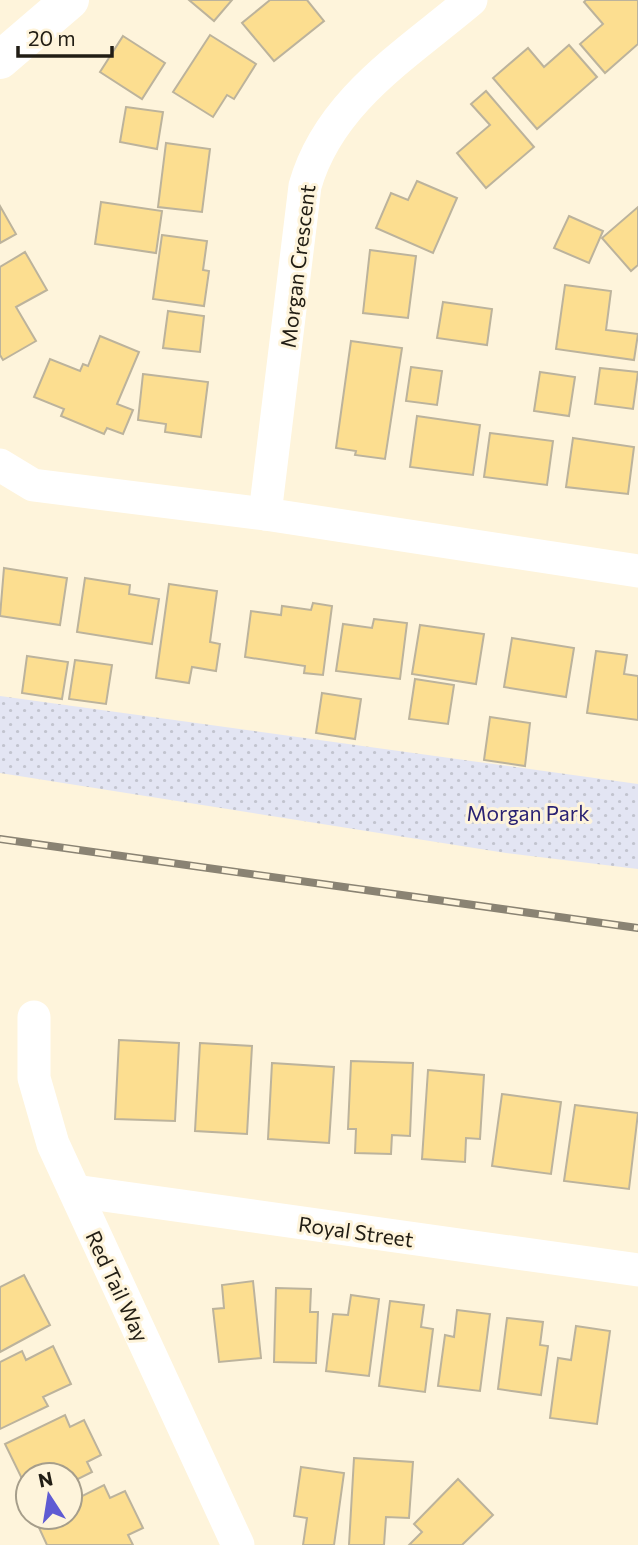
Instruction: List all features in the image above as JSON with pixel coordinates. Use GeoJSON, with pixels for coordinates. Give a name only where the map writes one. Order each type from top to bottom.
{"type":"FeatureCollection","features":[{"type":"Feature","properties":{"kind":"main road"},"geometry":{"type":"LineString","coordinates":[[0,60],[70,0]]}},
{"type":"Feature","properties":{"kind":"street","name":"Morgan Crescent"},"geometry":{"type":"LineString","coordinates":[[265,514],[305,186],[311,164],[321,142],[349,104],[471,0]]}},
{"type":"Feature","properties":{"kind":"street"},"geometry":{"type":"LineString","coordinates":[[0,465],[33,485],[265,514],[638,571]]}},
{"type":"Feature","properties":{"kind":"street","name":"Red Tail Way"},"geometry":{"type":"LineString","coordinates":[[34,1017],[34,1078],[53,1144],[238,1545]]}},
{"type":"Feature","properties":{"kind":"street","name":"Royal Street"},"geometry":{"type":"LineString","coordinates":[[75,1191],[638,1270]]}},
{"type":"Feature","properties":{"kind":"green space","name":"Morgan Park"},"geometry":{"type":"Polygon","coordinates":[[[0,696],[638,784],[638,869],[506,853],[0,773],[0,696]]]}},
{"type":"Feature","properties":{"kind":"building"},"geometry":{"type":"Polygon","coordinates":[[[189,0],[232,0],[214,21],[189,0]]]}},
{"type":"Feature","properties":{"kind":"building"},"geometry":{"type":"Polygon","coordinates":[[[270,0],[307,0],[324,21],[274,61],[242,23],[270,0]]]}},
{"type":"Feature","properties":{"kind":"building"},"geometry":{"type":"Polygon","coordinates":[[[638,0],[638,44],[605,73],[580,44],[603,24],[584,2],[638,0]]]}},
{"type":"Feature","properties":{"kind":"building"},"geometry":{"type":"Polygon","coordinates":[[[210,35],[256,64],[234,99],[227,95],[213,117],[173,92],[210,35]]]}},
{"type":"Feature","properties":{"kind":"building"},"geometry":{"type":"Polygon","coordinates":[[[123,36],[165,63],[142,99],[100,72],[123,36]]]}},
{"type":"Feature","properties":{"kind":"building"},"geometry":{"type":"Polygon","coordinates":[[[569,45],[597,77],[537,129],[493,78],[528,48],[544,67],[569,45]]]}},
{"type":"Feature","properties":{"kind":"building"},"geometry":{"type":"Polygon","coordinates":[[[486,91],[534,147],[486,188],[457,153],[490,125],[471,104],[486,91]]]}},
{"type":"Feature","properties":{"kind":"building"},"geometry":{"type":"Polygon","coordinates":[[[126,107],[163,112],[157,149],[120,142],[126,107]]]}},
{"type":"Feature","properties":{"kind":"building"},"geometry":{"type":"Polygon","coordinates":[[[166,143],[210,149],[202,212],[158,207],[166,143]]]}},
{"type":"Feature","properties":{"kind":"building"},"geometry":{"type":"Polygon","coordinates":[[[417,181],[457,198],[433,253],[376,228],[391,193],[408,200],[417,181]]]}},
{"type":"Feature","properties":{"kind":"building"},"geometry":{"type":"Polygon","coordinates":[[[101,202],[162,211],[156,253],[95,244],[101,202]]]}},
{"type":"Feature","properties":{"kind":"building"},"geometry":{"type":"Polygon","coordinates":[[[0,206],[16,234],[0,243],[0,206]]]}},
{"type":"Feature","properties":{"kind":"building"},"geometry":{"type":"Polygon","coordinates":[[[638,207],[638,265],[631,271],[602,238],[638,207]]]}},
{"type":"Feature","properties":{"kind":"building"},"geometry":{"type":"Polygon","coordinates":[[[569,216],[603,231],[589,263],[554,248],[569,216]]]}},
{"type":"Feature","properties":{"kind":"building"},"geometry":{"type":"Polygon","coordinates":[[[162,235],[207,241],[203,270],[209,271],[204,306],[153,299],[162,235]]]}},
{"type":"Feature","properties":{"kind":"building"},"geometry":{"type":"Polygon","coordinates":[[[370,250],[416,256],[408,318],[363,313],[370,250]]]}},
{"type":"Feature","properties":{"kind":"building"},"geometry":{"type":"Polygon","coordinates":[[[25,252],[47,290],[16,307],[36,341],[3,360],[0,355],[0,267],[25,252]]]}},
{"type":"Feature","properties":{"kind":"building"},"geometry":{"type":"Polygon","coordinates":[[[565,285],[611,291],[606,330],[638,334],[634,360],[556,349],[565,285]]]}},
{"type":"Feature","properties":{"kind":"building"},"geometry":{"type":"Polygon","coordinates":[[[443,302],[492,309],[487,345],[437,338],[443,302]]]}},
{"type":"Feature","properties":{"kind":"building"},"geometry":{"type":"Polygon","coordinates":[[[168,311],[204,316],[200,352],[163,348],[168,311]]]}},
{"type":"Feature","properties":{"kind":"building"},"geometry":{"type":"Polygon","coordinates":[[[100,336],[139,352],[117,404],[133,410],[123,434],[107,428],[104,434],[61,416],[64,409],[34,397],[50,359],[80,371],[83,364],[88,366],[100,336]]]}},
{"type":"Feature","properties":{"kind":"building"},"geometry":{"type":"Polygon","coordinates":[[[351,341],[402,348],[385,459],[355,455],[356,451],[336,448],[351,341]]]}},
{"type":"Feature","properties":{"kind":"building"},"geometry":{"type":"Polygon","coordinates":[[[411,367],[442,371],[437,405],[406,401],[411,367]]]}},
{"type":"Feature","properties":{"kind":"building"},"geometry":{"type":"Polygon","coordinates":[[[600,368],[638,372],[633,409],[595,404],[600,368]]]}},
{"type":"Feature","properties":{"kind":"building"},"geometry":{"type":"Polygon","coordinates":[[[540,372],[575,377],[569,416],[534,411],[540,372]]]}},
{"type":"Feature","properties":{"kind":"building"},"geometry":{"type":"Polygon","coordinates":[[[143,374],[208,382],[201,437],[165,432],[166,424],[138,420],[143,374]]]}},
{"type":"Feature","properties":{"kind":"building"},"geometry":{"type":"Polygon","coordinates":[[[417,416],[480,425],[473,475],[410,467],[417,416]]]}},
{"type":"Feature","properties":{"kind":"building"},"geometry":{"type":"Polygon","coordinates":[[[490,433],[553,441],[547,485],[484,477],[490,433]]]}},
{"type":"Feature","properties":{"kind":"building"},"geometry":{"type":"Polygon","coordinates":[[[573,438],[634,447],[628,494],[566,487],[573,438]]]}},
{"type":"Feature","properties":{"kind":"building"},"geometry":{"type":"Polygon","coordinates":[[[4,568],[67,578],[60,625],[0,616],[4,568]]]}},
{"type":"Feature","properties":{"kind":"building"},"geometry":{"type":"Polygon","coordinates":[[[85,578],[130,585],[129,594],[159,599],[152,644],[77,632],[85,578]]]}},
{"type":"Feature","properties":{"kind":"building"},"geometry":{"type":"Polygon","coordinates":[[[169,584],[217,591],[210,642],[220,644],[216,671],[192,667],[189,683],[156,678],[169,584]]]}},
{"type":"Feature","properties":{"kind":"building"},"geometry":{"type":"Polygon","coordinates":[[[313,603],[332,606],[323,675],[304,673],[305,666],[245,657],[251,611],[281,615],[282,606],[311,610],[313,603]]]}},
{"type":"Feature","properties":{"kind":"building"},"geometry":{"type":"Polygon","coordinates":[[[374,619],[407,623],[400,679],[336,671],[343,624],[372,628],[374,619]]]}},
{"type":"Feature","properties":{"kind":"building"},"geometry":{"type":"Polygon","coordinates":[[[420,625],[484,634],[476,684],[412,674],[420,625]]]}},
{"type":"Feature","properties":{"kind":"building"},"geometry":{"type":"Polygon","coordinates":[[[512,638],[574,648],[566,697],[504,687],[512,638]]]}},
{"type":"Feature","properties":{"kind":"building"},"geometry":{"type":"Polygon","coordinates":[[[596,651],[627,655],[624,674],[638,676],[638,720],[587,713],[596,651]]]}},
{"type":"Feature","properties":{"kind":"building"},"geometry":{"type":"Polygon","coordinates":[[[27,656],[68,662],[62,699],[22,693],[27,656]]]}},
{"type":"Feature","properties":{"kind":"building"},"geometry":{"type":"Polygon","coordinates":[[[75,660],[112,665],[106,704],[69,699],[75,660]]]}},
{"type":"Feature","properties":{"kind":"building"},"geometry":{"type":"Polygon","coordinates":[[[415,679],[454,685],[448,724],[409,719],[415,679]]]}},
{"type":"Feature","properties":{"kind":"building"},"geometry":{"type":"Polygon","coordinates":[[[322,693],[361,699],[355,739],[316,733],[322,693]]]}},
{"type":"Feature","properties":{"kind":"building"},"geometry":{"type":"Polygon","coordinates":[[[490,717],[530,723],[525,766],[484,760],[490,717]]]}},
{"type":"Feature","properties":{"kind":"building"},"geometry":{"type":"Polygon","coordinates":[[[119,1040],[179,1043],[175,1121],[115,1119],[119,1040]]]}},
{"type":"Feature","properties":{"kind":"building"},"geometry":{"type":"Polygon","coordinates":[[[200,1043],[252,1046],[247,1134],[195,1131],[200,1043]]]}},
{"type":"Feature","properties":{"kind":"building"},"geometry":{"type":"Polygon","coordinates":[[[351,1061],[413,1063],[410,1136],[392,1135],[391,1154],[355,1153],[356,1129],[348,1129],[351,1061]]]}},
{"type":"Feature","properties":{"kind":"building"},"geometry":{"type":"Polygon","coordinates":[[[272,1063],[334,1067],[329,1143],[268,1139],[272,1063]]]}},
{"type":"Feature","properties":{"kind":"building"},"geometry":{"type":"Polygon","coordinates":[[[428,1070],[484,1075],[480,1139],[466,1138],[465,1162],[422,1159],[428,1070]]]}},
{"type":"Feature","properties":{"kind":"building"},"geometry":{"type":"Polygon","coordinates":[[[502,1094],[561,1102],[551,1174],[492,1166],[502,1094]]]}},
{"type":"Feature","properties":{"kind":"building"},"geometry":{"type":"Polygon","coordinates":[[[575,1105],[638,1113],[629,1189],[564,1181],[575,1105]]]}},
{"type":"Feature","properties":{"kind":"building"},"geometry":{"type":"Polygon","coordinates":[[[24,1275],[50,1325],[0,1352],[0,1287],[24,1275]]]}},
{"type":"Feature","properties":{"kind":"building"},"geometry":{"type":"Polygon","coordinates":[[[253,1281],[261,1358],[219,1362],[213,1309],[224,1308],[222,1285],[253,1281]]]}},
{"type":"Feature","properties":{"kind":"building"},"geometry":{"type":"Polygon","coordinates":[[[276,1288],[311,1289],[310,1312],[318,1312],[316,1363],[274,1362],[276,1288]]]}},
{"type":"Feature","properties":{"kind":"building"},"geometry":{"type":"Polygon","coordinates":[[[351,1295],[379,1299],[369,1376],[326,1371],[333,1314],[348,1315],[351,1295]]]}},
{"type":"Feature","properties":{"kind":"building"},"geometry":{"type":"Polygon","coordinates":[[[390,1301],[424,1305],[421,1327],[433,1329],[425,1392],[379,1386],[390,1301]]]}},
{"type":"Feature","properties":{"kind":"building"},"geometry":{"type":"Polygon","coordinates":[[[457,1310],[490,1314],[480,1391],[438,1386],[445,1335],[454,1337],[457,1310]]]}},
{"type":"Feature","properties":{"kind":"building"},"geometry":{"type":"Polygon","coordinates":[[[507,1318],[543,1322],[540,1345],[548,1346],[541,1395],[498,1389],[507,1318]]]}},
{"type":"Feature","properties":{"kind":"building"},"geometry":{"type":"Polygon","coordinates":[[[576,1326],[610,1331],[597,1424],[550,1418],[558,1358],[571,1360],[576,1326]]]}},
{"type":"Feature","properties":{"kind":"building"},"geometry":{"type":"Polygon","coordinates":[[[53,1346],[71,1384],[43,1397],[48,1406],[0,1429],[0,1362],[22,1351],[26,1360],[53,1346]]]}},
{"type":"Feature","properties":{"kind":"building"},"geometry":{"type":"Polygon","coordinates":[[[65,1415],[70,1427],[84,1420],[101,1455],[87,1462],[92,1472],[84,1476],[84,1461],[14,1462],[5,1444],[65,1415]]]}},
{"type":"Feature","properties":{"kind":"building"},"geometry":{"type":"Polygon","coordinates":[[[354,1458],[413,1462],[409,1518],[386,1517],[384,1545],[349,1545],[354,1458]]]}},
{"type":"Feature","properties":{"kind":"building"},"geometry":{"type":"Polygon","coordinates":[[[301,1467],[344,1473],[334,1545],[303,1545],[307,1518],[294,1516],[301,1467]]]}},
{"type":"Feature","properties":{"kind":"building"},"geometry":{"type":"Polygon","coordinates":[[[458,1479],[493,1515],[462,1545],[409,1545],[422,1532],[414,1524],[458,1479]]]}},
{"type":"Feature","properties":{"kind":"building"},"geometry":{"type":"Polygon","coordinates":[[[104,1485],[110,1498],[125,1491],[143,1528],[128,1535],[133,1545],[47,1545],[41,1531],[84,1531],[84,1495],[104,1485]]]}},
{"type":"Feature","properties":{"kind":"railway"},"geometry":{"type":"LineString","coordinates":[[0,839],[638,928]]}}]}
